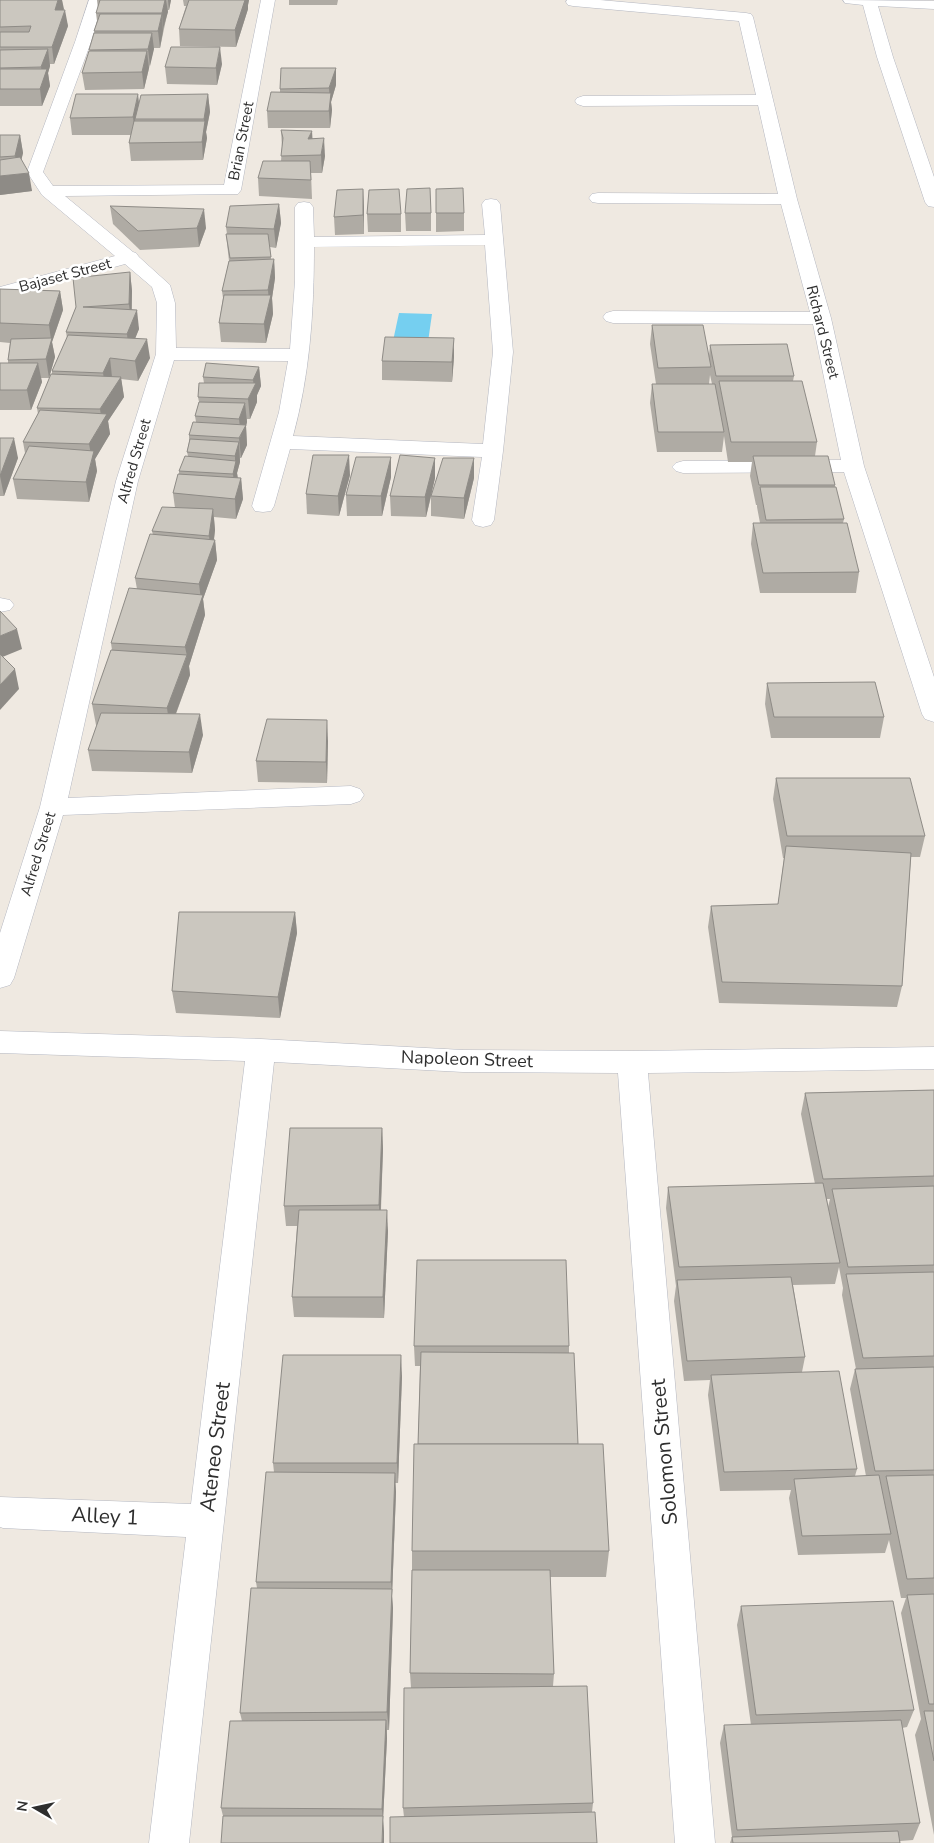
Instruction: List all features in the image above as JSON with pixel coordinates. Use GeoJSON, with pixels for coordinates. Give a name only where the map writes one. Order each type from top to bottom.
{"type":"FeatureCollection","features":[{"type":"Feature","properties":{"kind":"street","name":"Alfred Street"},"geometry":{"type":"LineString","coordinates":[[0,978],[53,807],[127,481],[166,354],[166,303],[161,285],[48,191],[35,172],[83,42],[96,0]]}},
{"type":"Feature","properties":{"kind":"street","name":"Brian Street"},"geometry":{"type":"LineString","coordinates":[[48,191],[232,190],[268,0]]}},
{"type":"Feature","properties":{"kind":"street"},"geometry":{"type":"LineString","coordinates":[[850,0],[934,5]]}},
{"type":"Feature","properties":{"kind":"street"},"geometry":{"type":"LineString","coordinates":[[869,1],[885,57],[933,193]]}},
{"type":"Feature","properties":{"kind":"street","name":"Richard Street"},"geometry":{"type":"LineString","coordinates":[[573,2],[746,17],[788,199],[821,318],[853,466],[934,714]]}},
{"type":"Feature","properties":{"kind":"street"},"geometry":{"type":"LineString","coordinates":[[583,101],[765,100]]}},
{"type":"Feature","properties":{"kind":"street"},"geometry":{"type":"LineString","coordinates":[[598,198],[788,199]]}},
{"type":"Feature","properties":{"kind":"street"},"geometry":{"type":"LineString","coordinates":[[483,520],[493,450],[503,352],[491,204]]}},
{"type":"Feature","properties":{"kind":"street"},"geometry":{"type":"LineString","coordinates":[[263,506],[293,393],[299,355],[305,242],[304,206]]}},
{"type":"Feature","properties":{"kind":"street"},"geometry":{"type":"LineString","coordinates":[[305,242],[493,240]]}},
{"type":"Feature","properties":{"kind":"street","name":"Bajaset Street"},"geometry":{"type":"LineString","coordinates":[[0,294],[130,258]]}},
{"type":"Feature","properties":{"kind":"street"},"geometry":{"type":"LineString","coordinates":[[614,317],[821,318]]}},
{"type":"Feature","properties":{"kind":"street"},"geometry":{"type":"LineString","coordinates":[[166,354],[299,355]]}},
{"type":"Feature","properties":{"kind":"street"},"geometry":{"type":"LineString","coordinates":[[281,442],[493,450]]}},
{"type":"Feature","properties":{"kind":"street"},"geometry":{"type":"LineString","coordinates":[[683,467],[853,466]]}},
{"type":"Feature","properties":{"kind":"street"},"geometry":{"type":"LineString","coordinates":[[53,807],[351,795]]}},
{"type":"Feature","properties":{"kind":"street","name":"Napoleon Street"},"geometry":{"type":"LineString","coordinates":[[0,1042],[261,1050],[463,1061],[632,1062],[934,1058]]}},
{"type":"Feature","properties":{"kind":"street","name":"Ateneo Street"},"geometry":{"type":"LineString","coordinates":[[168,1843],[261,1050]]}},
{"type":"Feature","properties":{"kind":"street","name":"Solomon Street"},"geometry":{"type":"LineString","coordinates":[[632,1062],[695,1843]]}},
{"type":"Feature","properties":{"kind":"street","name":"Alley 1"},"geometry":{"type":"LineString","coordinates":[[3,1512],[207,1521]]}},
{"type":"Feature","properties":{"kind":"water"},"geometry":{"type":"Polygon","coordinates":[[[399,313],[432,314],[428,342],[393,341],[399,313]]]}},
{"type":"Feature","properties":{"kind":"building"},"geometry":{"type":"Polygon","coordinates":[[[0,0],[58,0],[55,10],[65,10],[52,47],[0,47],[0,32],[29,32],[31,26],[0,27],[0,0]]]}},
{"type":"Feature","properties":{"kind":"building"},"geometry":{"type":"Polygon","coordinates":[[[100,0],[165,0],[162,13],[96,13],[100,0]]]}},
{"type":"Feature","properties":{"kind":"building"},"geometry":{"type":"Polygon","coordinates":[[[189,0],[245,0],[235,30],[179,29],[189,0]]]}},
{"type":"Feature","properties":{"kind":"building"},"geometry":{"type":"Polygon","coordinates":[[[100,14],[162,14],[158,31],[94,31],[100,14]]]}},
{"type":"Feature","properties":{"kind":"building"},"geometry":{"type":"Polygon","coordinates":[[[94,33],[152,33],[148,49],[89,50],[94,33]]]}},
{"type":"Feature","properties":{"kind":"building"},"geometry":{"type":"Polygon","coordinates":[[[171,47],[220,47],[216,68],[165,67],[171,47]]]}},
{"type":"Feature","properties":{"kind":"building"},"geometry":{"type":"Polygon","coordinates":[[[48,49],[41,67],[0,68],[0,50],[48,49]]]}},
{"type":"Feature","properties":{"kind":"building"},"geometry":{"type":"Polygon","coordinates":[[[89,51],[147,51],[142,72],[82,73],[89,51]]]}},
{"type":"Feature","properties":{"kind":"building"},"geometry":{"type":"Polygon","coordinates":[[[281,68],[336,68],[329,88],[280,89],[281,68]]]}},
{"type":"Feature","properties":{"kind":"building"},"geometry":{"type":"Polygon","coordinates":[[[0,69],[47,69],[40,89],[0,89],[0,69]]]}},
{"type":"Feature","properties":{"kind":"building"},"geometry":{"type":"Polygon","coordinates":[[[271,92],[331,93],[329,111],[267,111],[271,92]]]}},
{"type":"Feature","properties":{"kind":"building"},"geometry":{"type":"Polygon","coordinates":[[[76,94],[138,94],[133,117],[70,118],[76,94]]]}},
{"type":"Feature","properties":{"kind":"building"},"geometry":{"type":"Polygon","coordinates":[[[208,94],[204,119],[135,119],[141,95],[208,94]]]}},
{"type":"Feature","properties":{"kind":"building"},"geometry":{"type":"Polygon","coordinates":[[[134,121],[205,121],[202,142],[129,143],[134,121]]]}},
{"type":"Feature","properties":{"kind":"building"},"geometry":{"type":"Polygon","coordinates":[[[281,130],[312,131],[308,139],[324,138],[321,155],[281,156],[283,138],[281,130]]]}},
{"type":"Feature","properties":{"kind":"building"},"geometry":{"type":"Polygon","coordinates":[[[0,135],[20,135],[15,156],[0,157],[0,135]]]}},
{"type":"Feature","properties":{"kind":"building"},"geometry":{"type":"Polygon","coordinates":[[[20,157],[29,173],[0,176],[0,160],[20,157]]]}},
{"type":"Feature","properties":{"kind":"building"},"geometry":{"type":"Polygon","coordinates":[[[263,161],[310,161],[311,180],[258,178],[263,161]]]}},
{"type":"Feature","properties":{"kind":"building"},"geometry":{"type":"Polygon","coordinates":[[[430,188],[431,213],[405,213],[407,189],[430,188]]]}},
{"type":"Feature","properties":{"kind":"building"},"geometry":{"type":"Polygon","coordinates":[[[463,188],[464,213],[436,213],[436,189],[463,188]]]}},
{"type":"Feature","properties":{"kind":"building"},"geometry":{"type":"Polygon","coordinates":[[[363,189],[363,215],[334,217],[337,190],[363,189]]]}},
{"type":"Feature","properties":{"kind":"building"},"geometry":{"type":"Polygon","coordinates":[[[399,189],[401,214],[367,214],[369,190],[399,189]]]}},
{"type":"Feature","properties":{"kind":"building"},"geometry":{"type":"Polygon","coordinates":[[[279,204],[274,229],[226,227],[230,206],[279,204]]]}},
{"type":"Feature","properties":{"kind":"building"},"geometry":{"type":"Polygon","coordinates":[[[110,206],[204,209],[197,228],[138,231],[110,206]]]}},
{"type":"Feature","properties":{"kind":"building"},"geometry":{"type":"Polygon","coordinates":[[[226,234],[268,234],[271,257],[230,258],[226,234]]]}},
{"type":"Feature","properties":{"kind":"building"},"geometry":{"type":"Polygon","coordinates":[[[274,259],[268,290],[222,291],[229,261],[274,259]]]}},
{"type":"Feature","properties":{"kind":"building"},"geometry":{"type":"Polygon","coordinates":[[[130,272],[129,304],[83,307],[137,310],[127,334],[66,332],[76,307],[73,278],[130,272]]]}},
{"type":"Feature","properties":{"kind":"building"},"geometry":{"type":"Polygon","coordinates":[[[0,289],[60,291],[49,325],[0,323],[0,289]]]}},
{"type":"Feature","properties":{"kind":"building"},"geometry":{"type":"Polygon","coordinates":[[[224,295],[271,295],[264,324],[219,323],[224,295]]]}},
{"type":"Feature","properties":{"kind":"building"},"geometry":{"type":"Polygon","coordinates":[[[652,325],[703,325],[711,367],[658,368],[652,325]]]}},
{"type":"Feature","properties":{"kind":"building"},"geometry":{"type":"Polygon","coordinates":[[[68,335],[147,339],[135,361],[110,358],[103,373],[52,371],[68,335]]]}},
{"type":"Feature","properties":{"kind":"building"},"geometry":{"type":"Polygon","coordinates":[[[385,337],[454,338],[452,362],[382,361],[385,337]]]}},
{"type":"Feature","properties":{"kind":"building"},"geometry":{"type":"Polygon","coordinates":[[[52,338],[46,359],[8,360],[11,339],[52,338]]]}},
{"type":"Feature","properties":{"kind":"building"},"geometry":{"type":"Polygon","coordinates":[[[787,344],[794,376],[716,376],[710,345],[787,344]]]}},
{"type":"Feature","properties":{"kind":"building"},"geometry":{"type":"Polygon","coordinates":[[[0,363],[38,363],[27,390],[0,390],[0,363]]]}},
{"type":"Feature","properties":{"kind":"building"},"geometry":{"type":"Polygon","coordinates":[[[206,363],[259,367],[253,380],[203,377],[206,363]]]}},
{"type":"Feature","properties":{"kind":"building"},"geometry":{"type":"Polygon","coordinates":[[[51,374],[121,377],[100,409],[37,408],[51,374]]]}},
{"type":"Feature","properties":{"kind":"building"},"geometry":{"type":"Polygon","coordinates":[[[719,381],[802,381],[817,442],[731,442],[719,381]]]}},
{"type":"Feature","properties":{"kind":"building"},"geometry":{"type":"Polygon","coordinates":[[[199,383],[256,383],[248,399],[198,397],[199,383]]]}},
{"type":"Feature","properties":{"kind":"building"},"geometry":{"type":"Polygon","coordinates":[[[652,384],[715,384],[724,432],[658,432],[652,384]]]}},
{"type":"Feature","properties":{"kind":"building"},"geometry":{"type":"Polygon","coordinates":[[[199,402],[245,403],[239,419],[195,416],[199,402]]]}},
{"type":"Feature","properties":{"kind":"building"},"geometry":{"type":"Polygon","coordinates":[[[40,410],[107,414],[89,444],[23,442],[40,410]]]}},
{"type":"Feature","properties":{"kind":"building"},"geometry":{"type":"Polygon","coordinates":[[[193,422],[246,425],[239,438],[189,435],[193,422]]]}},
{"type":"Feature","properties":{"kind":"building"},"geometry":{"type":"Polygon","coordinates":[[[0,438],[14,438],[0,476],[0,438]]]}},
{"type":"Feature","properties":{"kind":"building"},"geometry":{"type":"Polygon","coordinates":[[[190,439],[239,442],[235,456],[187,452],[190,439]]]}},
{"type":"Feature","properties":{"kind":"building"},"geometry":{"type":"Polygon","coordinates":[[[29,446],[94,451],[86,482],[13,479],[29,446]]]}},
{"type":"Feature","properties":{"kind":"building"},"geometry":{"type":"Polygon","coordinates":[[[313,455],[349,455],[338,496],[306,494],[313,455]]]}},
{"type":"Feature","properties":{"kind":"building"},"geometry":{"type":"Polygon","coordinates":[[[400,455],[435,458],[425,497],[390,496],[400,455]]]}},
{"type":"Feature","properties":{"kind":"building"},"geometry":{"type":"Polygon","coordinates":[[[185,456],[236,461],[233,474],[179,471],[185,456]]]}},
{"type":"Feature","properties":{"kind":"building"},"geometry":{"type":"Polygon","coordinates":[[[753,456],[828,456],[835,485],[759,485],[753,456]]]}},
{"type":"Feature","properties":{"kind":"building"},"geometry":{"type":"Polygon","coordinates":[[[356,457],[391,457],[381,496],[346,495],[356,457]]]}},
{"type":"Feature","properties":{"kind":"building"},"geometry":{"type":"Polygon","coordinates":[[[443,458],[474,458],[464,498],[431,496],[443,458]]]}},
{"type":"Feature","properties":{"kind":"building"},"geometry":{"type":"Polygon","coordinates":[[[178,474],[241,478],[235,499],[173,493],[178,474]]]}},
{"type":"Feature","properties":{"kind":"building"},"geometry":{"type":"Polygon","coordinates":[[[760,487],[836,487],[844,519],[766,520],[760,487]]]}},
{"type":"Feature","properties":{"kind":"building"},"geometry":{"type":"Polygon","coordinates":[[[162,507],[213,509],[209,536],[152,531],[162,507]]]}},
{"type":"Feature","properties":{"kind":"building"},"geometry":{"type":"Polygon","coordinates":[[[753,523],[847,523],[859,572],[763,573],[753,523]]]}},
{"type":"Feature","properties":{"kind":"building"},"geometry":{"type":"Polygon","coordinates":[[[150,534],[215,540],[199,584],[135,578],[150,534]]]}},
{"type":"Feature","properties":{"kind":"building"},"geometry":{"type":"Polygon","coordinates":[[[129,588],[203,595],[185,647],[111,643],[129,588]]]}},
{"type":"Feature","properties":{"kind":"building"},"geometry":{"type":"Polygon","coordinates":[[[0,611],[17,629],[0,636],[0,611]]]}},
{"type":"Feature","properties":{"kind":"building"},"geometry":{"type":"Polygon","coordinates":[[[111,650],[187,655],[167,708],[92,704],[111,650]]]}},
{"type":"Feature","properties":{"kind":"building"},"geometry":{"type":"Polygon","coordinates":[[[0,654],[15,669],[0,685],[0,654]]]}},
{"type":"Feature","properties":{"kind":"building"},"geometry":{"type":"Polygon","coordinates":[[[875,682],[884,717],[774,717],[767,683],[875,682]]]}},
{"type":"Feature","properties":{"kind":"building"},"geometry":{"type":"Polygon","coordinates":[[[101,713],[200,714],[189,752],[88,750],[101,713]]]}},
{"type":"Feature","properties":{"kind":"building"},"geometry":{"type":"Polygon","coordinates":[[[267,719],[327,720],[326,762],[256,761],[267,719]]]}},
{"type":"Feature","properties":{"kind":"building"},"geometry":{"type":"Polygon","coordinates":[[[776,778],[910,778],[925,836],[787,836],[776,778]]]}},
{"type":"Feature","properties":{"kind":"building"},"geometry":{"type":"Polygon","coordinates":[[[786,846],[911,853],[902,986],[722,982],[711,906],[778,904],[786,846]]]}},
{"type":"Feature","properties":{"kind":"building"},"geometry":{"type":"Polygon","coordinates":[[[179,912],[295,912],[278,997],[172,991],[179,912]]]}},
{"type":"Feature","properties":{"kind":"building"},"geometry":{"type":"Polygon","coordinates":[[[934,1090],[934,1176],[823,1179],[805,1093],[934,1090]]]}},
{"type":"Feature","properties":{"kind":"building"},"geometry":{"type":"Polygon","coordinates":[[[290,1128],[382,1128],[379,1205],[284,1206],[290,1128]]]}},
{"type":"Feature","properties":{"kind":"building"},"geometry":{"type":"Polygon","coordinates":[[[823,1183],[840,1263],[679,1267],[668,1187],[823,1183]]]}},
{"type":"Feature","properties":{"kind":"building"},"geometry":{"type":"Polygon","coordinates":[[[934,1186],[934,1265],[848,1267],[832,1189],[934,1186]]]}},
{"type":"Feature","properties":{"kind":"building"},"geometry":{"type":"Polygon","coordinates":[[[299,1210],[387,1210],[383,1297],[292,1297],[299,1210]]]}},
{"type":"Feature","properties":{"kind":"building"},"geometry":{"type":"Polygon","coordinates":[[[417,1260],[566,1260],[569,1346],[414,1346],[417,1260]]]}},
{"type":"Feature","properties":{"kind":"building"},"geometry":{"type":"Polygon","coordinates":[[[934,1272],[934,1356],[863,1358],[846,1274],[934,1272]]]}},
{"type":"Feature","properties":{"kind":"building"},"geometry":{"type":"Polygon","coordinates":[[[791,1277],[805,1357],[687,1361],[677,1280],[791,1277]]]}},
{"type":"Feature","properties":{"kind":"building"},"geometry":{"type":"Polygon","coordinates":[[[421,1352],[574,1353],[578,1444],[418,1444],[421,1352]]]}},
{"type":"Feature","properties":{"kind":"building"},"geometry":{"type":"Polygon","coordinates":[[[283,1355],[401,1355],[397,1463],[273,1463],[283,1355]]]}},
{"type":"Feature","properties":{"kind":"building"},"geometry":{"type":"Polygon","coordinates":[[[934,1367],[934,1470],[875,1471],[855,1369],[934,1367]]]}},
{"type":"Feature","properties":{"kind":"building"},"geometry":{"type":"Polygon","coordinates":[[[839,1371],[857,1469],[724,1472],[711,1375],[839,1371]]]}},
{"type":"Feature","properties":{"kind":"building"},"geometry":{"type":"Polygon","coordinates":[[[414,1444],[603,1444],[609,1551],[412,1551],[414,1444]]]}},
{"type":"Feature","properties":{"kind":"building"},"geometry":{"type":"Polygon","coordinates":[[[266,1472],[395,1473],[391,1582],[256,1582],[266,1472]]]}},
{"type":"Feature","properties":{"kind":"building"},"geometry":{"type":"Polygon","coordinates":[[[879,1475],[891,1534],[802,1536],[794,1479],[879,1475]]]}},
{"type":"Feature","properties":{"kind":"building"},"geometry":{"type":"Polygon","coordinates":[[[934,1475],[934,1578],[907,1579],[886,1476],[934,1475]]]}},
{"type":"Feature","properties":{"kind":"building"},"geometry":{"type":"Polygon","coordinates":[[[412,1570],[550,1570],[554,1674],[410,1673],[412,1570]]]}},
{"type":"Feature","properties":{"kind":"building"},"geometry":{"type":"Polygon","coordinates":[[[251,1588],[392,1589],[387,1712],[240,1713],[251,1588]]]}},
{"type":"Feature","properties":{"kind":"building"},"geometry":{"type":"Polygon","coordinates":[[[934,1594],[934,1704],[929,1704],[907,1595],[934,1594]]]}},
{"type":"Feature","properties":{"kind":"building"},"geometry":{"type":"Polygon","coordinates":[[[893,1601],[914,1710],[756,1715],[741,1606],[893,1601]]]}},
{"type":"Feature","properties":{"kind":"building"},"geometry":{"type":"Polygon","coordinates":[[[587,1686],[593,1803],[403,1808],[404,1688],[587,1686]]]}},
{"type":"Feature","properties":{"kind":"building"},"geometry":{"type":"Polygon","coordinates":[[[924,1711],[934,1711],[934,1761],[924,1711]]]}},
{"type":"Feature","properties":{"kind":"building"},"geometry":{"type":"Polygon","coordinates":[[[386,1720],[382,1809],[221,1808],[230,1721],[386,1720]]]}},
{"type":"Feature","properties":{"kind":"building"},"geometry":{"type":"Polygon","coordinates":[[[901,1720],[920,1823],[737,1830],[724,1725],[901,1720]]]}},
{"type":"Feature","properties":{"kind":"building"},"geometry":{"type":"Polygon","coordinates":[[[595,1812],[597,1843],[390,1843],[390,1817],[595,1812]]]}},
{"type":"Feature","properties":{"kind":"building"},"geometry":{"type":"Polygon","coordinates":[[[223,1816],[383,1816],[382,1843],[221,1843],[223,1816]]]}},
{"type":"Feature","properties":{"kind":"building"},"geometry":{"type":"Polygon","coordinates":[[[898,1831],[900,1843],[733,1843],[732,1837],[898,1831]]]}}]}
